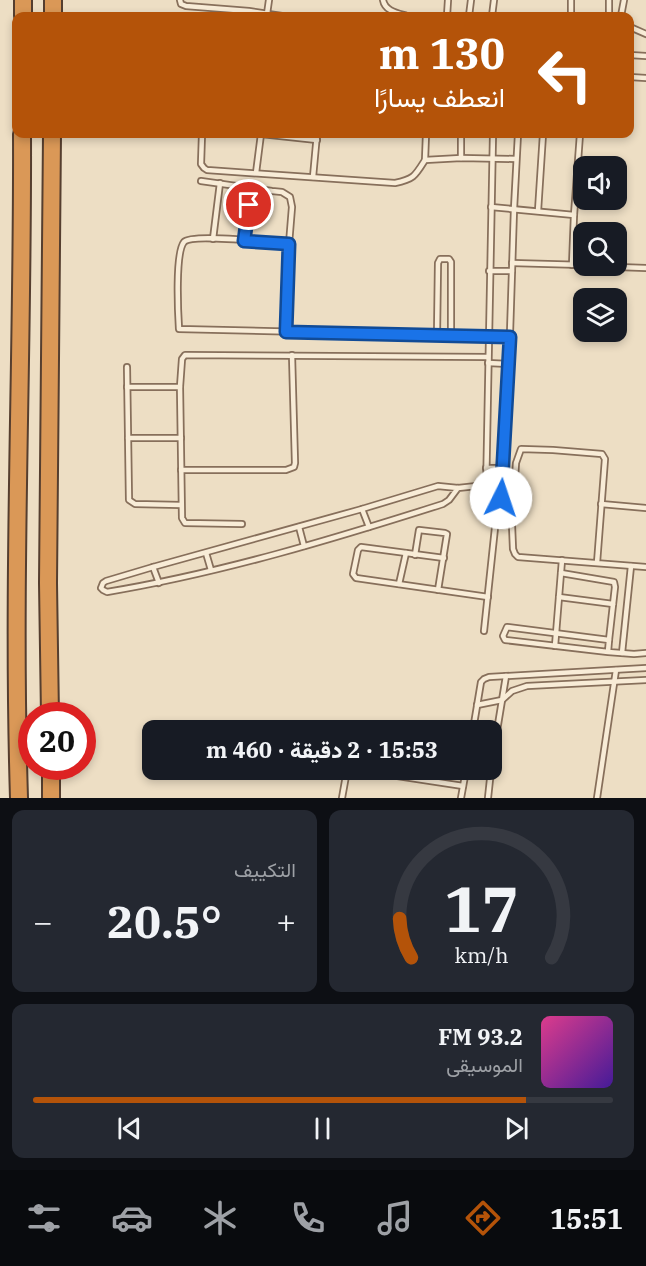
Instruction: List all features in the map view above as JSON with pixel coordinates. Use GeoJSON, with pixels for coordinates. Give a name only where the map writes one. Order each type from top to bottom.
{"type":"FeatureCollection","features":[{"type":"Feature","properties":{"kind":"highway"},"geometry":{"type":"LineString","coordinates":[[19,798],[16,618],[22,138]]}},
{"type":"Feature","properties":{"kind":"highway"},"geometry":{"type":"LineString","coordinates":[[50,702],[48,571],[52,138]]}},
{"type":"Feature","properties":{"kind":"highway"},"geometry":{"type":"LineString","coordinates":[[51,780],[51,798]]}},
{"type":"Feature","properties":{"kind":"lane"},"geometry":{"type":"LineString","coordinates":[[180,0],[186,6],[247,12]]}},
{"type":"Feature","properties":{"kind":"lane"},"geometry":{"type":"LineString","coordinates":[[383,0],[388,9],[396,12]]}},
{"type":"Feature","properties":{"kind":"lane"},"geometry":{"type":"LineString","coordinates":[[202,138],[201,164],[207,170],[395,183],[409,180],[418,172],[425,160],[426,138]]}},
{"type":"Feature","properties":{"kind":"lane"},"geometry":{"type":"LineString","coordinates":[[256,173],[260,138]]}},
{"type":"Feature","properties":{"kind":"lane"},"geometry":{"type":"LineString","coordinates":[[298,138],[316,140],[313,177]]}},
{"type":"Feature","properties":{"kind":"lane"},"geometry":{"type":"LineString","coordinates":[[461,138],[461,158]]}},
{"type":"Feature","properties":{"kind":"lane"},"geometry":{"type":"LineString","coordinates":[[493,138],[486,485],[487,499],[497,509]]}},
{"type":"Feature","properties":{"kind":"lane"},"geometry":{"type":"LineString","coordinates":[[484,631],[497,509],[501,498],[518,138]]}},
{"type":"Feature","properties":{"kind":"lane"},"geometry":{"type":"LineString","coordinates":[[538,211],[543,138]]}},
{"type":"Feature","properties":{"kind":"lane"},"geometry":{"type":"LineString","coordinates":[[512,263],[572,265],[580,138]]}},
{"type":"Feature","properties":{"kind":"lane"},"geometry":{"type":"LineString","coordinates":[[425,160],[516,159]]}},
{"type":"Feature","properties":{"kind":"lane"},"geometry":{"type":"LineString","coordinates":[[201,181],[282,192],[290,197],[292,207],[286,332]]}},
{"type":"Feature","properties":{"kind":"lane"},"geometry":{"type":"LineString","coordinates":[[213,238],[220,183]]}},
{"type":"Feature","properties":{"kind":"lane"},"geometry":{"type":"LineString","coordinates":[[244,241],[252,188]]}},
{"type":"Feature","properties":{"kind":"lane"},"geometry":{"type":"LineString","coordinates":[[491,207],[574,215]]}},
{"type":"Feature","properties":{"kind":"lane"},"geometry":{"type":"LineString","coordinates":[[289,244],[213,238],[190,238],[185,241],[181,249],[178,286],[179,329],[510,337]]}},
{"type":"Feature","properties":{"kind":"lane"},"geometry":{"type":"LineString","coordinates":[[437,335],[439,261],[442,259],[449,259],[451,262],[451,335]]}},
{"type":"Feature","properties":{"kind":"lane"},"geometry":{"type":"LineString","coordinates":[[627,267],[646,268]]}},
{"type":"Feature","properties":{"kind":"lane"},"geometry":{"type":"LineString","coordinates":[[489,271],[512,271]]}},
{"type":"Feature","properties":{"kind":"lane"},"geometry":{"type":"LineString","coordinates":[[242,524],[186,523],[182,518],[180,387],[182,359],[185,355],[292,355],[488,360],[509,363]]}},
{"type":"Feature","properties":{"kind":"lane"},"geometry":{"type":"LineString","coordinates":[[181,470],[286,470],[294,466],[292,355]]}},
{"type":"Feature","properties":{"kind":"lane"},"geometry":{"type":"LineString","coordinates":[[127,367],[129,500],[135,504],[181,505]]}},
{"type":"Feature","properties":{"kind":"lane"},"geometry":{"type":"LineString","coordinates":[[127,387],[180,387]]}},
{"type":"Feature","properties":{"kind":"lane"},"geometry":{"type":"LineString","coordinates":[[128,438],[181,438]]}},
{"type":"Feature","properties":{"kind":"lane"},"geometry":{"type":"LineString","coordinates":[[597,563],[605,459],[602,454],[521,449],[516,463],[512,525],[513,549],[518,557],[646,567]]}},
{"type":"Feature","properties":{"kind":"lane"},"geometry":{"type":"LineString","coordinates":[[486,468],[503,468]]}},
{"type":"Feature","properties":{"kind":"lane"},"geometry":{"type":"LineString","coordinates":[[458,488],[449,500],[442,504],[304,546],[159,584],[107,592],[102,588],[106,581],[438,486],[458,488],[486,485]]}},
{"type":"Feature","properties":{"kind":"lane"},"geometry":{"type":"LineString","coordinates":[[601,504],[646,508]]}},
{"type":"Feature","properties":{"kind":"lane"},"geometry":{"type":"LineString","coordinates":[[362,509],[369,527]]}},
{"type":"Feature","properties":{"kind":"lane"},"geometry":{"type":"LineString","coordinates":[[299,527],[304,546]]}},
{"type":"Feature","properties":{"kind":"lane"},"geometry":{"type":"LineString","coordinates":[[415,555],[420,530],[447,534],[438,590]]}},
{"type":"Feature","properties":{"kind":"lane"},"geometry":{"type":"LineString","coordinates":[[444,558],[362,547],[358,550],[353,574],[355,577],[488,597]]}},
{"type":"Feature","properties":{"kind":"lane"},"geometry":{"type":"LineString","coordinates":[[206,553],[211,570]]}},
{"type":"Feature","properties":{"kind":"lane"},"geometry":{"type":"LineString","coordinates":[[399,584],[406,554]]}},
{"type":"Feature","properties":{"kind":"lane"},"geometry":{"type":"LineString","coordinates":[[555,646],[562,560]]}},
{"type":"Feature","properties":{"kind":"lane"},"geometry":{"type":"LineString","coordinates":[[622,653],[631,566]]}},
{"type":"Feature","properties":{"kind":"lane"},"geometry":{"type":"LineString","coordinates":[[153,567],[159,584]]}},
{"type":"Feature","properties":{"kind":"lane"},"geometry":{"type":"LineString","coordinates":[[561,573],[614,582],[608,652]]}},
{"type":"Feature","properties":{"kind":"lane"},"geometry":{"type":"LineString","coordinates":[[559,597],[613,604]]}},
{"type":"Feature","properties":{"kind":"lane"},"geometry":{"type":"LineString","coordinates":[[609,640],[507,627],[503,636],[505,640],[555,646],[608,652],[646,653]]}},
{"type":"Feature","properties":{"kind":"lane"},"geometry":{"type":"LineString","coordinates":[[475,720],[481,682],[489,677],[646,668]]}},
{"type":"Feature","properties":{"kind":"lane"},"geometry":{"type":"LineString","coordinates":[[597,798],[616,670]]}},
{"type":"Feature","properties":{"kind":"lane"},"geometry":{"type":"LineString","coordinates":[[499,720],[506,676]]}},
{"type":"Feature","properties":{"kind":"lane"},"geometry":{"type":"LineString","coordinates":[[477,705],[502,700],[512,691],[528,686],[646,680]]}},
{"type":"Feature","properties":{"kind":"lane"},"geometry":{"type":"LineString","coordinates":[[342,798],[345,780]]}},
{"type":"Feature","properties":{"kind":"lane"},"geometry":{"type":"LineString","coordinates":[[424,780],[463,786]]}},
{"type":"Feature","properties":{"kind":"lane"},"geometry":{"type":"LineString","coordinates":[[461,798],[464,780]]}},
{"type":"Feature","properties":{"kind":"lane"},"geometry":{"type":"LineString","coordinates":[[489,798],[490,780]]}},
{"type":"Feature","properties":{"kind":"route"},"geometry":{"type":"LineString","coordinates":[[249,205],[244,241],[289,244],[286,332],[510,337],[501,498]]}}]}
